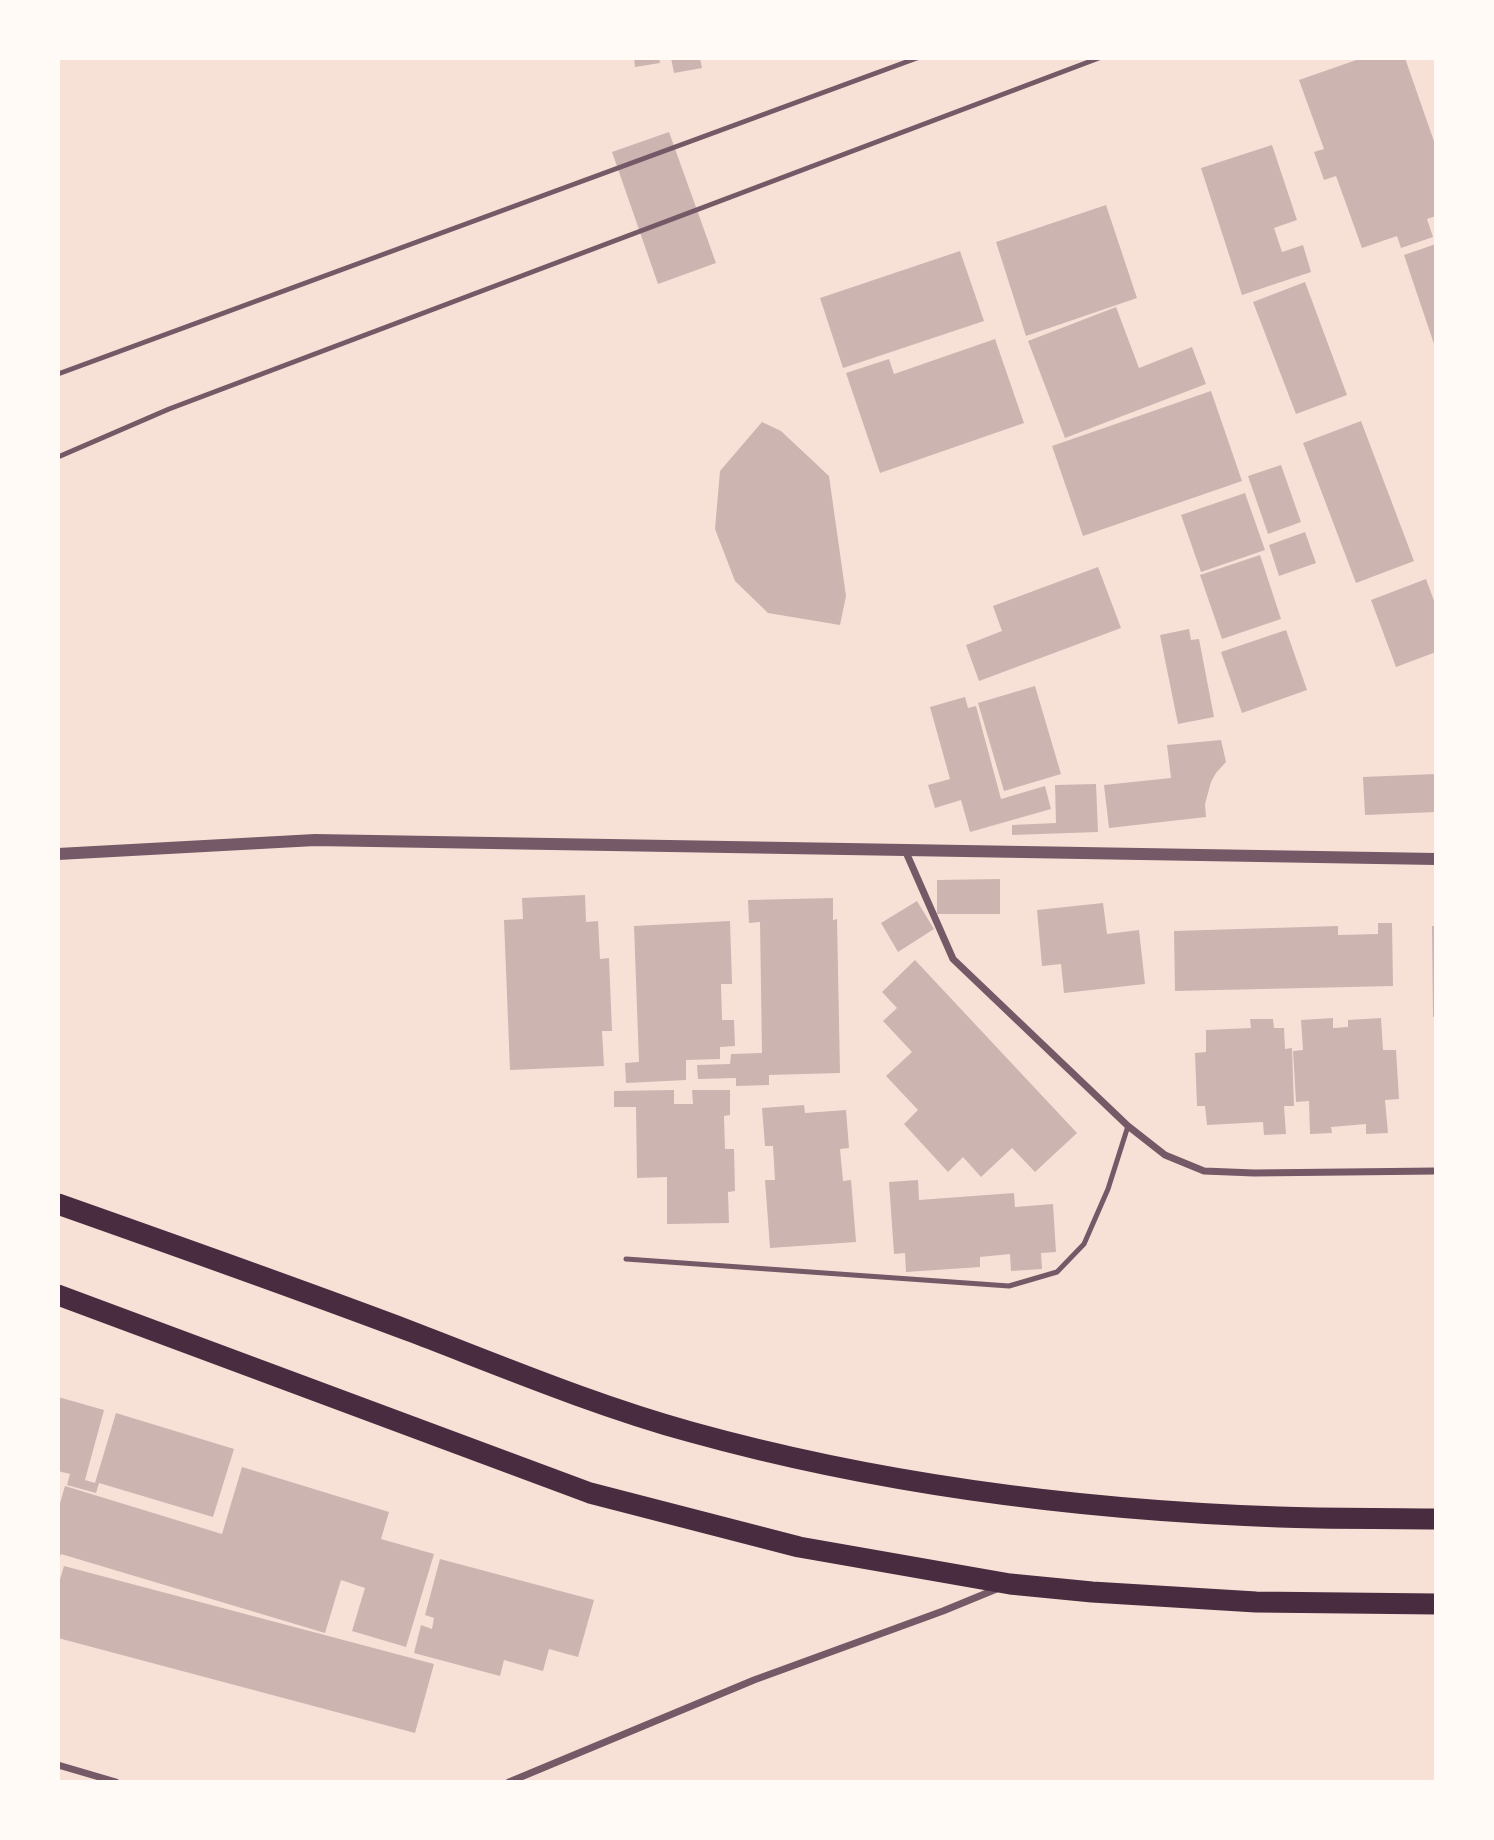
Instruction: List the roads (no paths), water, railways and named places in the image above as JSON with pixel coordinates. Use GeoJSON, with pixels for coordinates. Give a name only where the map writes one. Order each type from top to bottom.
{"type":"FeatureCollection","features":[{"type":"Feature","properties":{"kind":"highway"},"geometry":{"type":"LineString","coordinates":[[58,1204],[216,1258],[573,1393],[690,1432],[815,1462],[938,1485],[1056,1501],[1277,1517],[1436,1519]]}},
{"type":"Feature","properties":{"kind":"highway"},"geometry":{"type":"LineString","coordinates":[[58,1295],[590,1493],[799,1546],[1010,1584],[1092,1592],[1256,1602],[1436,1604]]}},
{"type":"Feature","properties":{"kind":"street"},"geometry":{"type":"LineString","coordinates":[[58,854],[315,840],[1436,859]]}},
{"type":"Feature","properties":{"kind":"street"},"geometry":{"type":"LineString","coordinates":[[905,850],[953,959],[1128,1126],[1165,1155],[1204,1171],[1436,1171]]}},
{"type":"Feature","properties":{"kind":"street"},"geometry":{"type":"LineString","coordinates":[[509,1782],[754,1680],[1010,1584]]}},
{"type":"Feature","properties":{"kind":"street"},"geometry":{"type":"LineString","coordinates":[[58,1765],[116,1782]]}},
{"type":"Feature","properties":{"kind":"lane"},"geometry":{"type":"LineString","coordinates":[[58,374],[917,58]]}},
{"type":"Feature","properties":{"kind":"lane"},"geometry":{"type":"LineString","coordinates":[[58,457],[169,409],[1100,58]]}},
{"type":"Feature","properties":{"kind":"lane"},"geometry":{"type":"LineString","coordinates":[[625,1259],[1009,1286],[1057,1272],[1084,1244],[1108,1189],[1128,1126]]}}]}
